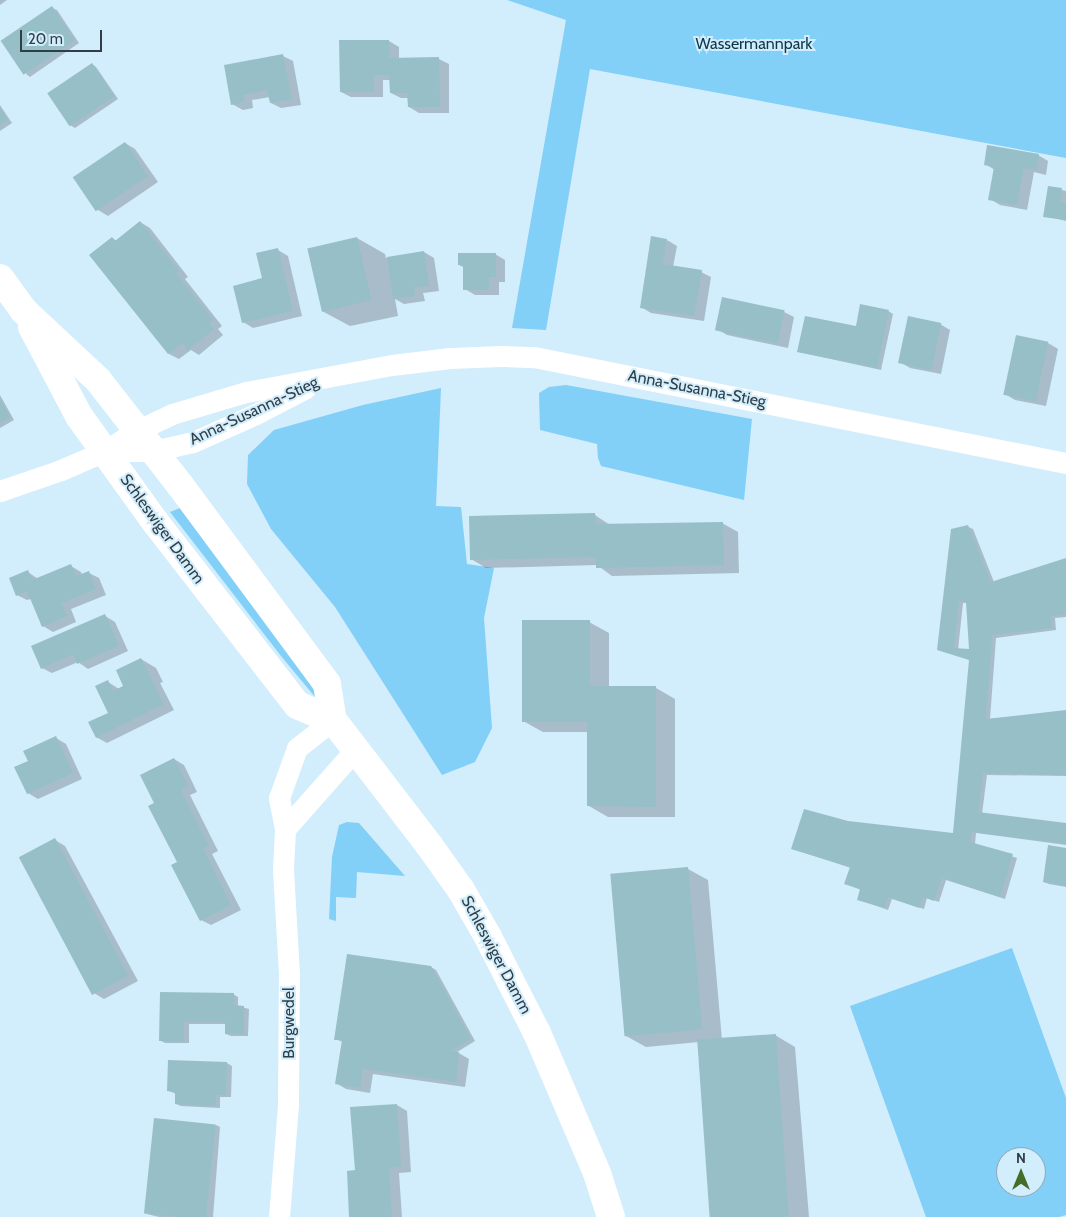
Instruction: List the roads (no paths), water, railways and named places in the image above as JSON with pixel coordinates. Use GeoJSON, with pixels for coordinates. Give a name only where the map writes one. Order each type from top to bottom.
{"type":"FeatureCollection","features":[{"type":"Feature","properties":{"kind":"main road","name":"Schleswiger Damm"},"geometry":{"type":"LineString","coordinates":[[0,278],[24,310],[98,380],[327,684],[333,720],[429,845],[460,890],[488,937],[540,1041],[597,1173],[611,1217]]}},
{"type":"Feature","properties":{"kind":"main road","name":"Schleswiger Damm"},"geometry":{"type":"LineString","coordinates":[[24,310],[66,395],[156,524],[297,705],[333,720]]}},
{"type":"Feature","properties":{"kind":"street","name":"Anna-Susanna-Stieg"},"geometry":{"type":"LineString","coordinates":[[144,441],[172,414],[246,392],[392,365],[450,358],[534,357],[1066,462]]}},
{"type":"Feature","properties":{"kind":"street","name":"Anna-Susanna-Stieg"},"geometry":{"type":"LineString","coordinates":[[144,441],[194,442],[256,414],[326,378]]}},
{"type":"Feature","properties":{"kind":"street"},"geometry":{"type":"LineString","coordinates":[[0,491],[61,470],[105,451],[144,441]]}},
{"type":"Feature","properties":{"kind":"street","name":"Burgwedel"},"geometry":{"type":"LineString","coordinates":[[279,1217],[288,1105],[289,974],[284,869],[285,829],[279,798],[297,748],[333,720]]}},
{"type":"Feature","properties":{"kind":"street"},"geometry":{"type":"LineString","coordinates":[[285,829],[355,750]]}},
{"type":"Feature","properties":{"kind":"park label","name":"Wassermannpark"},"geometry":{"type":"Point","coordinates":[754,44]}}]}
